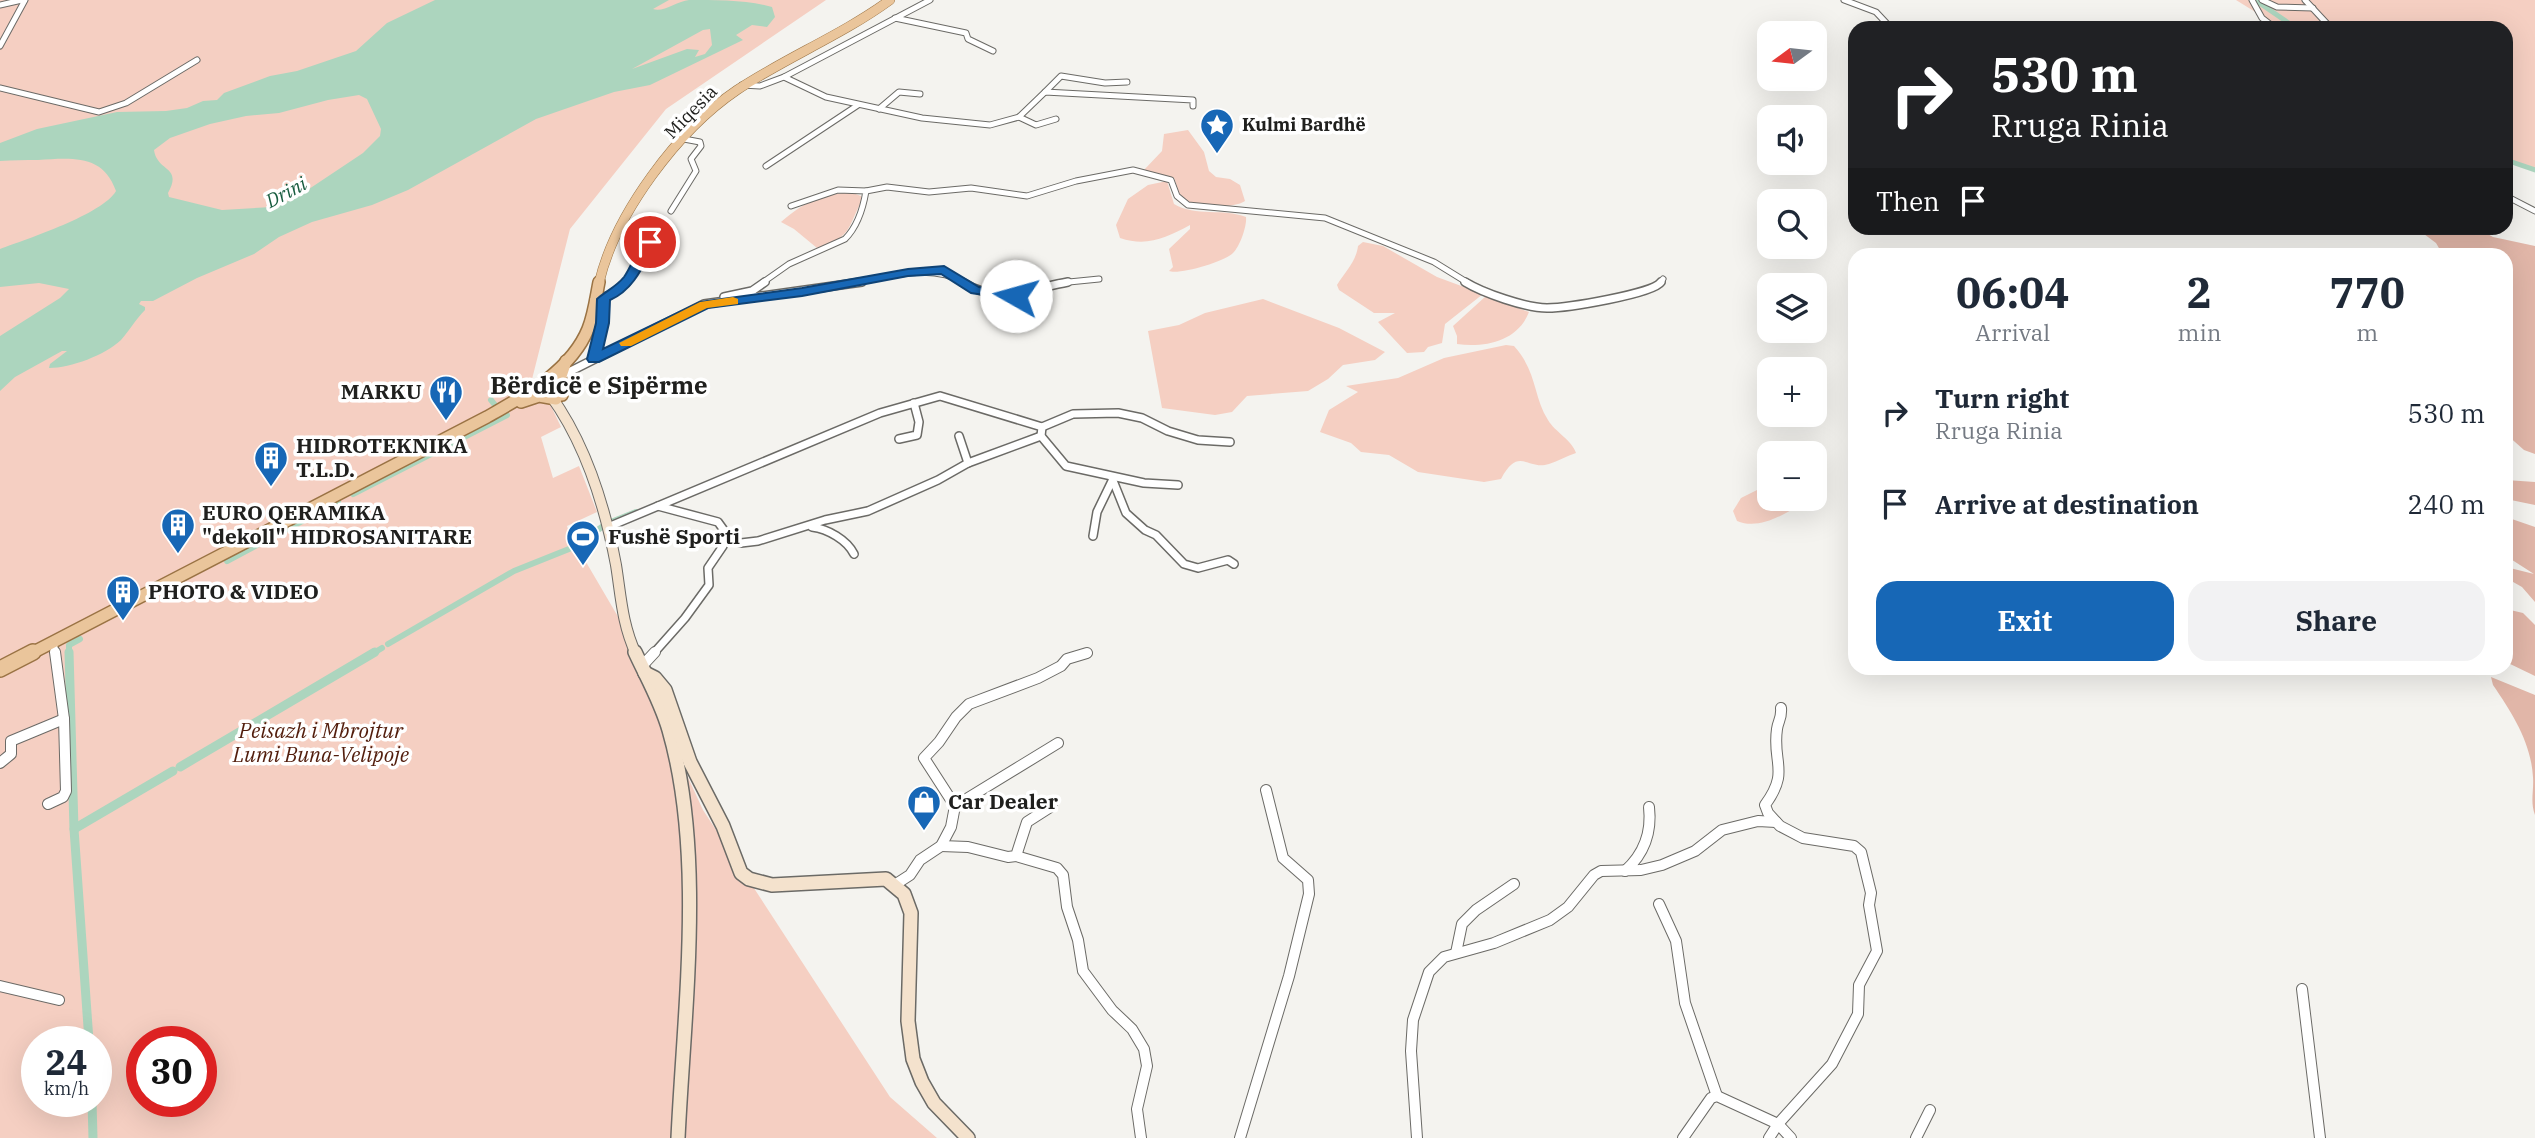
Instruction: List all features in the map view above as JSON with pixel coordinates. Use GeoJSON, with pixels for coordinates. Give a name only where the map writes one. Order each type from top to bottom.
{"type":"FeatureCollection","features":[{"type":"Feature","properties":{"kind":"main road","name":"Miqesia"},"geometry":{"type":"LineString","coordinates":[[568,358],[583,339],[599,299],[598,279],[613,239],[684,139],[710,110],[743,85],[890,0]]}},
{"type":"Feature","properties":{"kind":"main road"},"geometry":{"type":"LineString","coordinates":[[559,397],[561,376],[568,358]]}},
{"type":"Feature","properties":{"kind":"main road"},"geometry":{"type":"LineString","coordinates":[[0,669],[504,407],[542,381],[568,358]]}},
{"type":"Feature","properties":{"kind":"main road"},"geometry":{"type":"LineString","coordinates":[[542,381],[559,397],[606,523],[622,618],[629,641],[667,722],[680,785],[686,933],[678,1138]]}},
{"type":"Feature","properties":{"kind":"main road"},"geometry":{"type":"LineString","coordinates":[[504,407],[534,397],[559,397]]}},
{"type":"Feature","properties":{"kind":"main road"},"geometry":{"type":"LineString","coordinates":[[643,669],[656,678],[665,690],[690,762],[723,825],[741,873],[749,879],[772,885],[886,878],[896,884],[904,894],[910,907],[910,1039],[913,1058],[933,1101],[944,1116],[968,1138]]}},
{"type":"Feature","properties":{"kind":"street"},"geometry":{"type":"LineString","coordinates":[[0,5],[24,0]]}},
{"type":"Feature","properties":{"kind":"street"},"geometry":{"type":"LineString","coordinates":[[0,46],[24,0]]}},
{"type":"Feature","properties":{"kind":"street"},"geometry":{"type":"LineString","coordinates":[[743,85],[757,86],[785,77],[930,0]]}},
{"type":"Feature","properties":{"kind":"street"},"geometry":{"type":"LineString","coordinates":[[1844,0],[1876,12],[1887,21]]}},
{"type":"Feature","properties":{"kind":"street"},"geometry":{"type":"LineString","coordinates":[[2252,0],[2265,21]]}},
{"type":"Feature","properties":{"kind":"street"},"geometry":{"type":"LineString","coordinates":[[2262,0],[2277,7],[2313,8]]}},
{"type":"Feature","properties":{"kind":"street"},"geometry":{"type":"LineString","coordinates":[[2305,0],[2325,21]]}},
{"type":"Feature","properties":{"kind":"street"},"geometry":{"type":"LineString","coordinates":[[895,18],[966,33],[968,39],[993,51]]}},
{"type":"Feature","properties":{"kind":"street"},"geometry":{"type":"LineString","coordinates":[[809,49],[826,55]]}},
{"type":"Feature","properties":{"kind":"street"},"geometry":{"type":"LineString","coordinates":[[0,88],[99,112],[126,103],[197,60]]}},
{"type":"Feature","properties":{"kind":"street"},"geometry":{"type":"LineString","coordinates":[[786,61],[802,68]]}},
{"type":"Feature","properties":{"kind":"street"},"geometry":{"type":"LineString","coordinates":[[785,77],[822,96],[922,118],[990,125],[1019,117],[1061,76],[1105,83],[1127,82]]}},
{"type":"Feature","properties":{"kind":"street"},"geometry":{"type":"LineString","coordinates":[[879,109],[899,92],[920,94]]}},
{"type":"Feature","properties":{"kind":"street"},"geometry":{"type":"LineString","coordinates":[[1045,92],[1193,100],[1193,106]]}},
{"type":"Feature","properties":{"kind":"street"},"geometry":{"type":"LineString","coordinates":[[766,166],[858,104]]}},
{"type":"Feature","properties":{"kind":"street"},"geometry":{"type":"LineString","coordinates":[[1019,117],[1035,125],[1056,119]]}},
{"type":"Feature","properties":{"kind":"street"},"geometry":{"type":"LineString","coordinates":[[671,211],[696,171],[691,159],[701,146],[700,142],[684,139]]}},
{"type":"Feature","properties":{"kind":"street"},"geometry":{"type":"LineString","coordinates":[[791,206],[835,190],[860,188],[866,191],[887,187],[929,192],[979,188],[1027,195],[1040,194],[1076,181],[1133,170],[1171,180],[1177,196],[1188,205],[1325,218],[1434,262],[1475,288],[1531,306],[1555,307],[1637,294],[1657,288],[1663,279]]}},
{"type":"Feature","properties":{"kind":"street"},"geometry":{"type":"LineString","coordinates":[[561,376],[704,304],[752,291],[789,264],[840,243],[852,232],[863,209],[866,191]]}},
{"type":"Feature","properties":{"kind":"street"},"geometry":{"type":"LineString","coordinates":[[2513,199],[2535,211]]}},
{"type":"Feature","properties":{"kind":"street"},"geometry":{"type":"LineString","coordinates":[[594,359],[602,323],[599,299],[615,293],[631,277],[646,246],[655,238]]}},
{"type":"Feature","properties":{"kind":"street"},"geometry":{"type":"LineString","coordinates":[[704,304],[936,270],[948,272],[976,290],[1007,296],[1026,295],[1062,283],[1099,279]]}},
{"type":"Feature","properties":{"kind":"street"},"geometry":{"type":"LineString","coordinates":[[606,523],[658,506],[880,413],[947,396],[1042,432],[1062,464],[1112,479],[1178,485]]}},
{"type":"Feature","properties":{"kind":"street"},"geometry":{"type":"LineString","coordinates":[[899,439],[917,435],[919,422],[914,403]]}},
{"type":"Feature","properties":{"kind":"street"},"geometry":{"type":"LineString","coordinates":[[658,506],[718,522],[731,540],[741,544],[868,511],[938,480],[968,463],[1042,432],[1073,414],[1118,413],[1142,418],[1168,431],[1198,440],[1230,442]]}},
{"type":"Feature","properties":{"kind":"street"},"geometry":{"type":"LineString","coordinates":[[959,436],[968,463]]}},
{"type":"Feature","properties":{"kind":"street"},"geometry":{"type":"LineString","coordinates":[[1093,536],[1097,512],[1112,479]]}},
{"type":"Feature","properties":{"kind":"street"},"geometry":{"type":"LineString","coordinates":[[1112,479],[1126,513],[1145,530],[1156,535],[1184,564],[1198,568],[1228,560],[1234,564]]}},
{"type":"Feature","properties":{"kind":"street"},"geometry":{"type":"LineString","coordinates":[[792,531],[820,527],[836,540],[849,544],[854,554]]}},
{"type":"Feature","properties":{"kind":"street"},"geometry":{"type":"LineString","coordinates":[[643,669],[709,585],[706,572],[709,560],[723,546],[723,531]]}},
{"type":"Feature","properties":{"kind":"street"},"geometry":{"type":"LineString","coordinates":[[48,804],[63,797],[66,792],[64,719],[52,641]]}},
{"type":"Feature","properties":{"kind":"street"},"geometry":{"type":"LineString","coordinates":[[896,884],[910,875],[920,860],[942,846],[951,827],[955,806],[924,758],[944,735],[956,715],[985,695],[1052,672],[1064,665],[1067,659],[1087,653]]}},
{"type":"Feature","properties":{"kind":"street"},"geometry":{"type":"LineString","coordinates":[[1769,1138],[1778,1124],[1832,1064],[1858,1014],[1860,985],[1877,951],[1869,905],[1871,893],[1861,852],[1854,846],[1803,838],[1776,822],[1768,813],[1765,805],[1776,790],[1780,775],[1777,728],[1782,719],[1781,708]]}},
{"type":"Feature","properties":{"kind":"street"},"geometry":{"type":"LineString","coordinates":[[0,763],[10,754],[11,741],[64,719]]}},
{"type":"Feature","properties":{"kind":"street"},"geometry":{"type":"LineString","coordinates":[[955,806],[1058,743]]}},
{"type":"Feature","properties":{"kind":"street"},"geometry":{"type":"LineString","coordinates":[[1240,1138],[1289,976],[1309,894],[1308,880],[1283,859],[1266,790]]}},
{"type":"Feature","properties":{"kind":"street"},"geometry":{"type":"LineString","coordinates":[[1016,856],[1027,822],[1052,806]]}},
{"type":"Feature","properties":{"kind":"street"},"geometry":{"type":"LineString","coordinates":[[1625,871],[1637,860],[1651,828],[1649,807]]}},
{"type":"Feature","properties":{"kind":"street"},"geometry":{"type":"LineString","coordinates":[[1417,1138],[1411,1051],[1413,1020],[1429,972],[1444,957],[1494,943],[1550,920],[1568,907],[1601,870],[1625,871],[1662,865],[1696,851],[1722,830],[1758,821],[1776,822]]}},
{"type":"Feature","properties":{"kind":"street"},"geometry":{"type":"LineString","coordinates":[[942,846],[968,847],[1008,857],[1016,856],[1057,868],[1063,875],[1067,907],[1078,940],[1083,971],[1112,1010],[1132,1029],[1144,1049],[1147,1066],[1137,1109],[1141,1138]]}},
{"type":"Feature","properties":{"kind":"street"},"geometry":{"type":"LineString","coordinates":[[1456,953],[1462,923],[1514,884]]}},
{"type":"Feature","properties":{"kind":"street"},"geometry":{"type":"LineString","coordinates":[[1660,904],[1675,941],[1685,1003],[1717,1096]]}},
{"type":"Feature","properties":{"kind":"street"},"geometry":{"type":"LineString","coordinates":[[0,986],[59,1000]]}},
{"type":"Feature","properties":{"kind":"street"},"geometry":{"type":"LineString","coordinates":[[2302,989],[2320,1138]]}},
{"type":"Feature","properties":{"kind":"street"},"geometry":{"type":"LineString","coordinates":[[1683,1138],[1711,1098],[1717,1096],[1778,1124],[1791,1138]]}},
{"type":"Feature","properties":{"kind":"street"},"geometry":{"type":"LineString","coordinates":[[1916,1138],[1930,1110]]}},
{"type":"Feature","properties":{"kind":"green space","name":"Peisazh i Mbrojtur Lumi Buna-Velipoje"},"geometry":{"type":"Polygon","coordinates":[[[0,0],[826,0],[666,109],[570,229],[528,395],[534,400],[550,404],[561,427],[541,437],[553,478],[579,466],[597,512],[567,526],[569,533],[627,632],[655,706],[703,810],[890,1097],[937,1138],[0,1138],[0,0]]]}},
{"type":"Feature","properties":{"kind":"green space"},"geometry":{"type":"Polygon","coordinates":[[[2236,0],[2535,0],[2535,171],[2513,164],[2513,21],[2270,21],[2236,0]]]}},
{"type":"Feature","properties":{"kind":"green space"},"geometry":{"type":"Polygon","coordinates":[[[1188,130],[1204,152],[1209,171],[1216,177],[1230,179],[1240,185],[1245,201],[1224,206],[1205,206],[1190,202],[1180,195],[1174,178],[1144,170],[1162,151],[1164,134],[1188,130]]]}},
{"type":"Feature","properties":{"kind":"green space"},"geometry":{"type":"Polygon","coordinates":[[[1167,181],[1174,204],[1182,208],[1246,217],[1242,236],[1233,253],[1211,264],[1174,272],[1169,271],[1173,267],[1169,249],[1190,229],[1190,225],[1156,240],[1139,242],[1120,238],[1116,225],[1128,199],[1148,185],[1167,181]]]}},
{"type":"Feature","properties":{"kind":"green space"},"geometry":{"type":"Polygon","coordinates":[[[850,192],[861,196],[862,200],[847,231],[828,244],[817,248],[781,222],[812,201],[850,192]]]}},
{"type":"Feature","properties":{"kind":"green space"},"geometry":{"type":"Polygon","coordinates":[[[1363,242],[1383,246],[1437,277],[1483,294],[1445,324],[1442,343],[1428,347],[1424,352],[1407,353],[1378,322],[1395,313],[1374,313],[1339,290],[1337,285],[1353,262],[1358,246],[1363,242]]]}},
{"type":"Feature","properties":{"kind":"green space"},"geometry":{"type":"Polygon","coordinates":[[[1486,296],[1529,312],[1524,322],[1509,336],[1499,340],[1479,345],[1457,344],[1453,326],[1486,296]]]}},
{"type":"Feature","properties":{"kind":"green space"},"geometry":{"type":"Polygon","coordinates":[[[1263,299],[1339,328],[1385,352],[1375,360],[1343,365],[1328,379],[1308,391],[1247,396],[1232,412],[1215,415],[1162,408],[1148,331],[1179,325],[1205,313],[1263,299]]]}},
{"type":"Feature","properties":{"kind":"green space"},"geometry":{"type":"Polygon","coordinates":[[[1506,345],[1514,346],[1521,355],[1548,420],[1576,453],[1549,464],[1535,465],[1518,461],[1507,469],[1501,479],[1484,482],[1418,472],[1389,455],[1361,452],[1351,443],[1320,432],[1329,410],[1358,392],[1346,386],[1398,378],[1444,358],[1506,345]]]}},
{"type":"Feature","properties":{"kind":"green space"},"geometry":{"type":"Polygon","coordinates":[[[1757,490],[1757,511],[1789,511],[1756,524],[1737,521],[1733,511],[1741,498],[1757,490]]]}},
{"type":"Feature","properties":{"kind":"shaded area"},"geometry":{"type":"Polygon","coordinates":[[[435,0],[669,0],[653,9],[657,10],[689,0],[732,1],[772,7],[775,17],[767,27],[752,25],[736,35],[743,40],[650,85],[614,92],[536,119],[408,190],[372,205],[312,222],[279,237],[254,254],[197,278],[153,301],[141,301],[139,304],[145,307],[145,310],[121,340],[106,351],[77,363],[49,368],[50,364],[67,351],[62,351],[15,377],[0,391],[0,336],[60,298],[69,289],[39,283],[0,287],[0,249],[81,217],[108,200],[116,191],[103,170],[95,164],[74,159],[0,161],[0,143],[37,129],[117,112],[166,111],[217,100],[224,93],[270,76],[297,71],[356,51],[387,23],[435,0]],[[710,29],[703,30],[632,69],[687,49],[699,50],[695,57],[705,54],[712,45],[710,29]],[[359,95],[279,113],[246,116],[210,124],[170,138],[154,150],[156,157],[173,178],[169,197],[222,210],[272,207],[294,199],[363,153],[380,136],[381,129],[367,99],[359,95]]]}},
{"type":"Feature","properties":{"kind":"shaded area"},"geometry":{"type":"Polygon","coordinates":[[[2425,235],[2489,235],[2535,246],[2535,454],[2524,450],[2513,440],[2513,248],[2439,248],[2425,235]]]}},
{"type":"Feature","properties":{"kind":"shaded area"},"geometry":{"type":"Polygon","coordinates":[[[2513,480],[2535,482],[2535,505],[2513,500],[2513,480]]]}},
{"type":"Feature","properties":{"kind":"shaded area"},"geometry":{"type":"Polygon","coordinates":[[[2513,519],[2535,527],[2535,602],[2522,587],[2513,582],[2513,569],[2534,574],[2513,560],[2513,519]]]}},
{"type":"Feature","properties":{"kind":"shaded area"},"geometry":{"type":"Polygon","coordinates":[[[2513,611],[2523,613],[2535,625],[2535,676],[2513,665],[2513,611]]]}},
{"type":"Feature","properties":{"kind":"shaded area"},"geometry":{"type":"Polygon","coordinates":[[[2491,677],[2535,695],[2535,815],[2529,752],[2491,677]]]}},
{"type":"Feature","properties":{"kind":"waterway"},"geometry":{"type":"LineString","coordinates":[[2255,0],[2286,21]]}},
{"type":"Feature","properties":{"kind":"waterway"},"geometry":{"type":"LineString","coordinates":[[2513,162],[2535,170]]}},
{"type":"Feature","properties":{"kind":"waterway"},"geometry":{"type":"LineString","coordinates":[[491,400],[495,405]]}},
{"type":"Feature","properties":{"kind":"waterway"},"geometry":{"type":"LineString","coordinates":[[353,494],[507,415]]}},
{"type":"Feature","properties":{"kind":"waterway"},"geometry":{"type":"LineString","coordinates":[[227,561],[338,502]]}},
{"type":"Feature","properties":{"kind":"waterway"},"geometry":{"type":"LineString","coordinates":[[388,644],[514,571],[574,547],[606,524],[636,512]]}},
{"type":"Feature","properties":{"kind":"waterway"},"geometry":{"type":"LineString","coordinates":[[69,652],[69,645],[80,639]]}},
{"type":"Feature","properties":{"kind":"waterway"},"geometry":{"type":"LineString","coordinates":[[372,654],[382,648]]}},
{"type":"Feature","properties":{"kind":"waterway"},"geometry":{"type":"LineString","coordinates":[[69,652],[74,829]]}},
{"type":"Feature","properties":{"kind":"waterway"},"geometry":{"type":"LineString","coordinates":[[180,767],[375,652]]}},
{"type":"Feature","properties":{"kind":"waterway"},"geometry":{"type":"LineString","coordinates":[[74,829],[173,771]]}},
{"type":"Feature","properties":{"kind":"waterway"},"geometry":{"type":"LineString","coordinates":[[74,829],[88,1026]]}},
{"type":"Feature","properties":{"kind":"waterway"},"geometry":{"type":"LineString","coordinates":[[92,1117],[93,1138]]}},
{"type":"Feature","properties":{"kind":"slow traffic"},"geometry":{"type":"LineString","coordinates":[[626,343],[704,304],[733,301]]}},
{"type":"Feature","properties":{"kind":"place","name":"Kulmi Bardhë"},"geometry":{"type":"Point","coordinates":[1217,155]}},
{"type":"Feature","properties":{"kind":"place","name":"MARKU"},"geometry":{"type":"Point","coordinates":[446,422]}},
{"type":"Feature","properties":{"kind":"place","name":"HIDROTEKNIKA T.L.D."},"geometry":{"type":"Point","coordinates":[271,488]}},
{"type":"Feature","properties":{"kind":"place","name":"EURO QERAMIKA \"dekoll\" HIDROSANITARE"},"geometry":{"type":"Point","coordinates":[178,555]}},
{"type":"Feature","properties":{"kind":"place","name":"Fushë Sporti"},"geometry":{"type":"Point","coordinates":[583,567]}},
{"type":"Feature","properties":{"kind":"place","name":"PHOTO & VIDEO"},"geometry":{"type":"Point","coordinates":[123,622]}},
{"type":"Feature","properties":{"kind":"place","name":"Car Dealer"},"geometry":{"type":"Point","coordinates":[924,832]}},
{"type":"Feature","properties":{"kind":"district","name":"Bërdicë e Sipërme"},"geometry":{"type":"Point","coordinates":[599,386]}},
{"type":"Feature","properties":{"kind":"route"},"geometry":{"type":"LineString","coordinates":[[650,242],[631,277],[615,293],[603,299],[600,339],[594,359],[704,304],[802,292],[908,272],[944,270],[976,290],[988,294],[1016,296]]}},
{"type":"Feature","properties":{"kind":"water label","name":"Drini"},"geometry":{"type":"Point","coordinates":[286,192]}}]}
